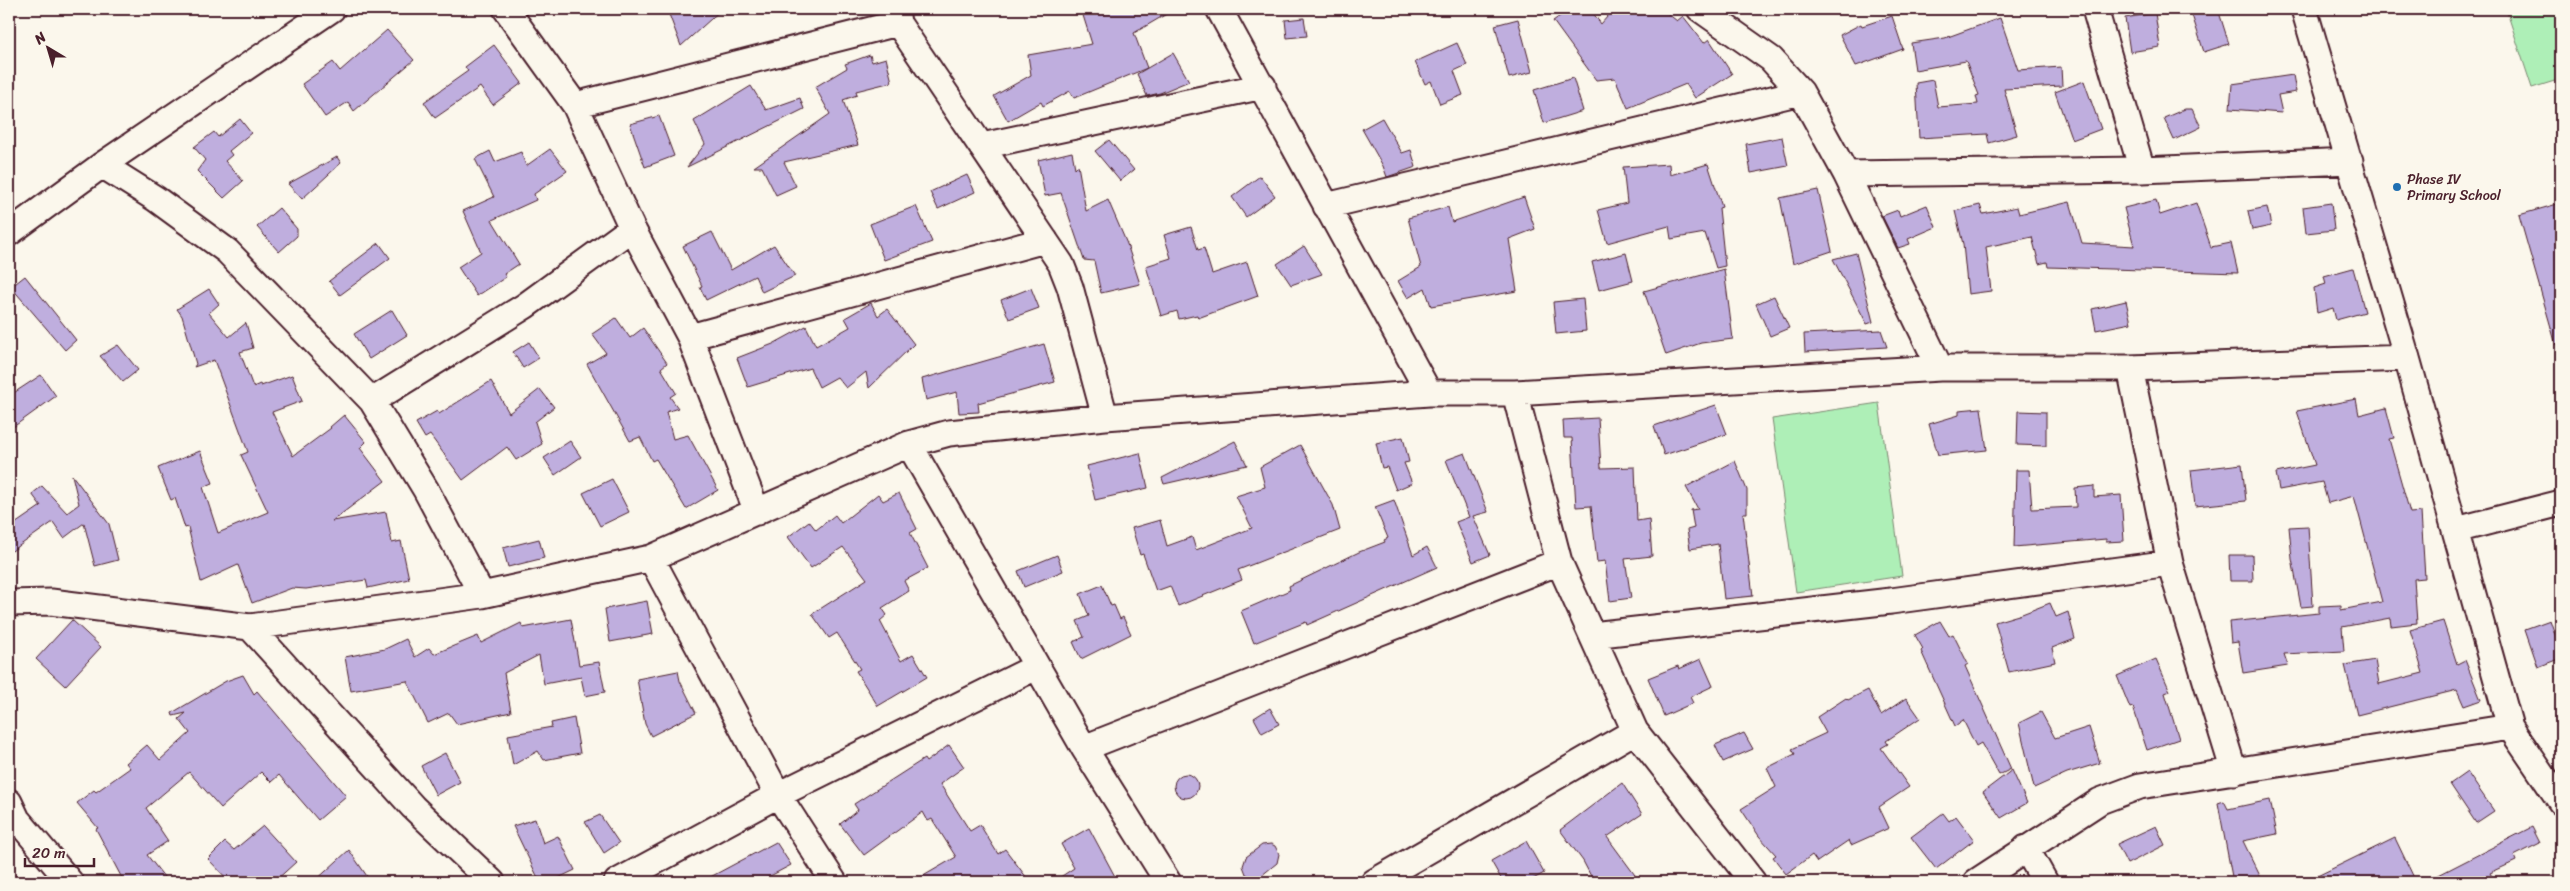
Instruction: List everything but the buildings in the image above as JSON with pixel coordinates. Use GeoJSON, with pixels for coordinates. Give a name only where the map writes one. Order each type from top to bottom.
{"type":"FeatureCollection","features":[{"type":"Feature","properties":{"kind":"street"},"geometry":{"type":"LineString","coordinates":[[9,233],[102,165],[332,9]]}},
{"type":"Feature","properties":{"kind":"street"},"geometry":{"type":"LineString","coordinates":[[506,9],[575,105],[632,228],[690,337],[757,512]]}},
{"type":"Feature","properties":{"kind":"street"},"geometry":{"type":"LineString","coordinates":[[1219,9],[1263,86],[1326,206],[1429,393]]}},
{"type":"Feature","properties":{"kind":"street"},"geometry":{"type":"LineString","coordinates":[[1700,9],[1771,60],[1801,92],[1846,174],[1940,368]]}},
{"type":"Feature","properties":{"kind":"street"},"geometry":{"type":"LineString","coordinates":[[2095,9],[2142,170]]}},
{"type":"Feature","properties":{"kind":"street"},"geometry":{"type":"LineString","coordinates":[[2304,9],[2407,358],[2510,727],[2561,802]]}},
{"type":"Feature","properties":{"kind":"street"},"geometry":{"type":"LineString","coordinates":[[575,105],[897,16],[1060,264],[1070,287],[1105,417]]}},
{"type":"Feature","properties":{"kind":"street"},"geometry":{"type":"LineString","coordinates":[[982,146],[1263,86]]}},
{"type":"Feature","properties":{"kind":"street"},"geometry":{"type":"LineString","coordinates":[[1326,206],[1801,92]]}},
{"type":"Feature","properties":{"kind":"street"},"geometry":{"type":"LineString","coordinates":[[1846,174],[2142,170],[2350,161]]}},
{"type":"Feature","properties":{"kind":"street"},"geometry":{"type":"LineString","coordinates":[[102,165],[156,199],[227,251],[372,401],[426,490],[482,595]]}},
{"type":"Feature","properties":{"kind":"street"},"geometry":{"type":"LineString","coordinates":[[372,401],[525,306],[632,228]]}},
{"type":"Feature","properties":{"kind":"street"},"geometry":{"type":"LineString","coordinates":[[690,337],[1045,240]]}},
{"type":"Feature","properties":{"kind":"street"},"geometry":{"type":"LineString","coordinates":[[9,603],[51,602],[250,627],[482,595],[651,558],[910,444],[950,433],[1105,417],[1429,393],[1514,393],[1940,368],[2130,368],[2407,358]]}},
{"type":"Feature","properties":{"kind":"street"},"geometry":{"type":"LineString","coordinates":[[2130,368],[2170,563],[2234,772]]}},
{"type":"Feature","properties":{"kind":"street"},"geometry":{"type":"LineString","coordinates":[[1514,393],[1559,562],[1635,731],[1753,882]]}},
{"type":"Feature","properties":{"kind":"street"},"geometry":{"type":"LineString","coordinates":[[910,444],[1036,667],[1168,882]]}},
{"type":"Feature","properties":{"kind":"street"},"geometry":{"type":"LineString","coordinates":[[2456,530],[2561,503]]}},
{"type":"Feature","properties":{"kind":"street"},"geometry":{"type":"LineString","coordinates":[[651,558],[778,795],[834,882]]}},
{"type":"Feature","properties":{"kind":"street"},"geometry":{"type":"LineString","coordinates":[[1084,748],[1559,562]]}},
{"type":"Feature","properties":{"kind":"street"},"geometry":{"type":"LineString","coordinates":[[1592,635],[1891,600],[2170,563]]}},
{"type":"Feature","properties":{"kind":"street"},"geometry":{"type":"LineString","coordinates":[[250,627],[413,807],[492,882]]}},
{"type":"Feature","properties":{"kind":"street"},"geometry":{"type":"LineString","coordinates":[[617,882],[778,795],[1036,667]]}},
{"type":"Feature","properties":{"kind":"street"},"geometry":{"type":"LineString","coordinates":[[1976,882],[2100,801],[2118,792],[2140,786],[2510,727]]}},
{"type":"Feature","properties":{"kind":"street"},"geometry":{"type":"LineString","coordinates":[[1374,882],[1635,731]]}},
{"type":"Feature","properties":{"kind":"street"},"geometry":{"type":"LineString","coordinates":[[9,802],[17,819],[70,882]]}},
{"type":"Feature","properties":{"kind":"street"},"geometry":{"type":"LineString","coordinates":[[2026,848],[2045,882]]}},
{"type":"Feature","properties":{"kind":"green space"},"geometry":{"type":"Polygon","coordinates":[[[2506,9],[2561,9],[2561,79],[2532,88],[2506,9]]]}},
{"type":"Feature","properties":{"kind":"green space"},"geometry":{"type":"Polygon","coordinates":[[[1879,403],[1902,576],[1796,592],[1772,419],[1879,403]]]}},
{"type":"Feature","properties":{"kind":"place","name":"Phase IV Primary School"},"geometry":{"type":"Point","coordinates":[2397,187]}}]}
